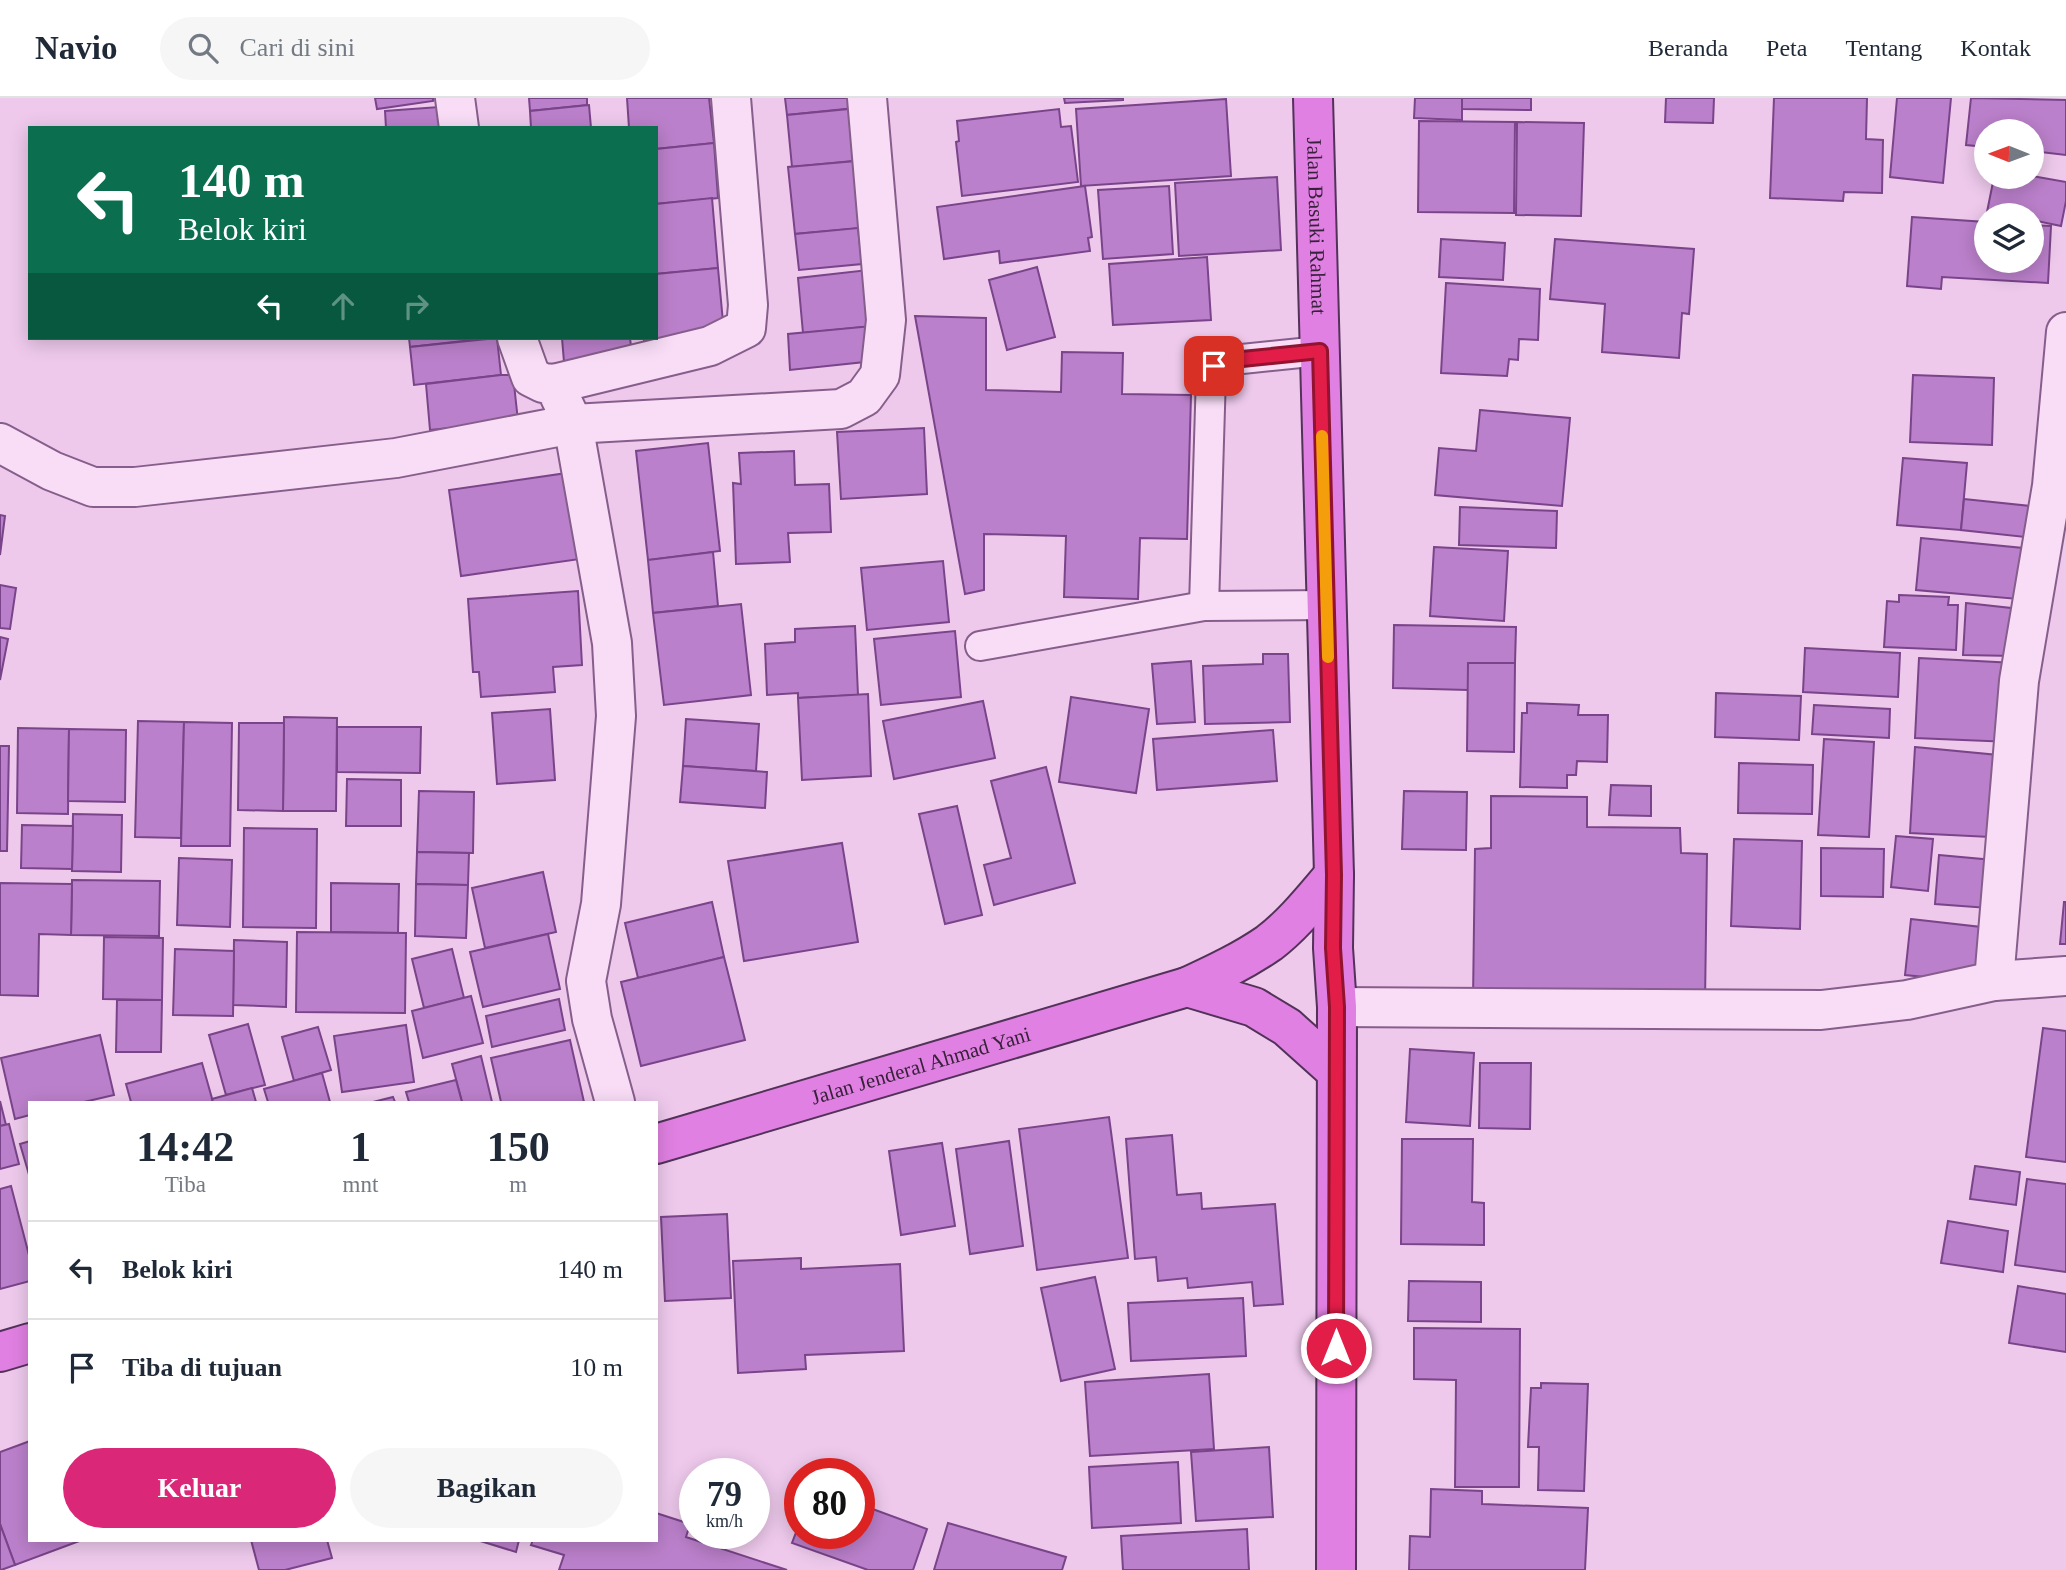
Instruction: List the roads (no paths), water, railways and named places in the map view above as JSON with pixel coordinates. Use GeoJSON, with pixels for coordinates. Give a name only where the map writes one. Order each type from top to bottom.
{"type":"FeatureCollection","features":[{"type":"Feature","properties":{"kind":"highway","name":"Jalan Basuki Rahmat"},"geometry":{"type":"LineString","coordinates":[[1313,98],[1334,875],[1333,948],[1337,1007],[1336,1570]]}},
{"type":"Feature","properties":{"kind":"highway","name":"Jalan Jenderal Ahmad Yani"},"geometry":{"type":"LineString","coordinates":[[658,1143],[1187,987],[1233,966],[1270,941],[1304,910],[1334,875]]}},
{"type":"Feature","properties":{"kind":"highway"},"geometry":{"type":"LineString","coordinates":[[1187,987],[1254,1007],[1287,1027],[1335,1070]]}},
{"type":"Feature","properties":{"kind":"highway"},"geometry":{"type":"LineString","coordinates":[[0,1352],[28,1344]]}},
{"type":"Feature","properties":{"kind":"street"},"geometry":{"type":"LineString","coordinates":[[455,98],[459,126]]}},
{"type":"Feature","properties":{"kind":"street"},"geometry":{"type":"LineString","coordinates":[[518,340],[531,377],[543,383],[554,384],[710,346],[746,328],[748,305],[731,98]]}},
{"type":"Feature","properties":{"kind":"street"},"geometry":{"type":"LineString","coordinates":[[0,443],[52,471],[93,487],[135,487],[396,458],[573,424],[841,409],[864,397],[880,375],[886,320],[867,98]]}},
{"type":"Feature","properties":{"kind":"street"},"geometry":{"type":"LineString","coordinates":[[1994,981],[2020,681],[2052,486],[2066,332]]}},
{"type":"Feature","properties":{"kind":"street"},"geometry":{"type":"LineString","coordinates":[[554,384],[573,424],[612,643],[616,716],[601,904],[586,981],[592,1019],[615,1101]]}},
{"type":"Feature","properties":{"kind":"street"},"geometry":{"type":"LineString","coordinates":[[1337,1007],[1821,1010],[1907,1000],[1994,981],[2066,976]]}},
{"type":"Feature","properties":{"kind":"lane"},"geometry":{"type":"LineString","coordinates":[[1205,606],[1211,375],[1214,366],[1242,359],[1320,351]]}},
{"type":"Feature","properties":{"kind":"lane"},"geometry":{"type":"LineString","coordinates":[[980,646],[1205,606],[1327,605]]}}]}
